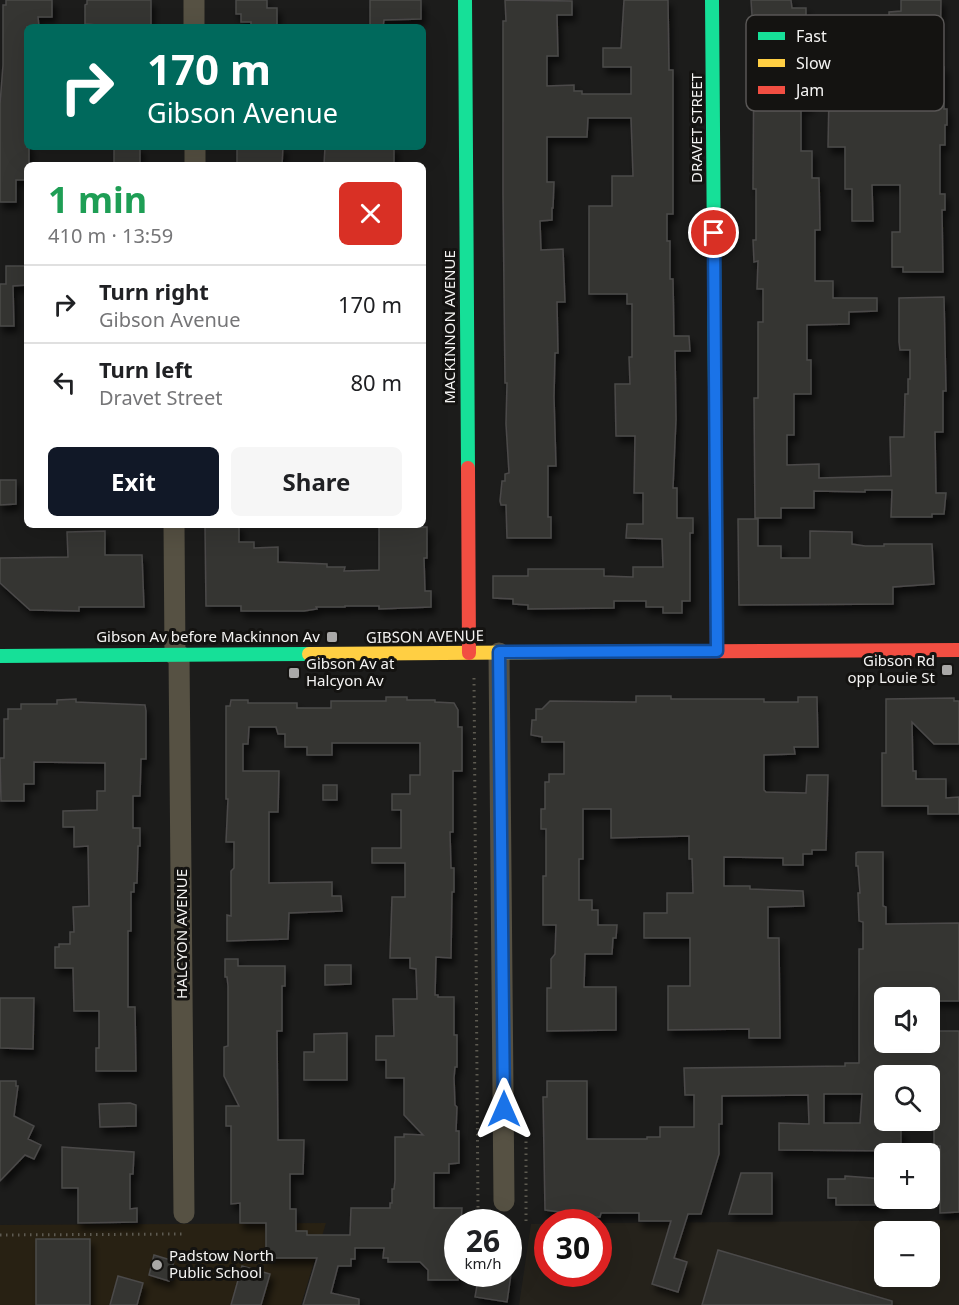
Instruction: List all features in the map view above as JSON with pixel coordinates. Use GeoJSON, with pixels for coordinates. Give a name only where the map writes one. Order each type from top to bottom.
{"type":"FeatureCollection","features":[{"type":"Feature","properties":{"kind":"street"},"geometry":{"type":"LineString","coordinates":[[194,0],[194,24]]}},
{"type":"Feature","properties":{"kind":"street","name":"MACKINNON AVENUE"},"geometry":{"type":"LineString","coordinates":[[465,0],[469,653]]}},
{"type":"Feature","properties":{"kind":"street","name":"DRAVET STREET"},"geometry":{"type":"LineString","coordinates":[[712,0],[717,651]]}},
{"type":"Feature","properties":{"kind":"street","name":"HALCYON AVENUE"},"geometry":{"type":"LineString","coordinates":[[174,528],[184,1213]]}},
{"type":"Feature","properties":{"kind":"street","name":"GIBSON AVENUE"},"geometry":{"type":"LineString","coordinates":[[0,656],[959,650]]}},
{"type":"Feature","properties":{"kind":"street"},"geometry":{"type":"LineString","coordinates":[[499,652],[504,1202]]}},
{"type":"Feature","properties":{"kind":"path"},"geometry":{"type":"LineString","coordinates":[[474,678],[478,1208]]}},
{"type":"Feature","properties":{"kind":"path"},"geometry":{"type":"LineString","coordinates":[[526,1125],[526,1221]]}},
{"type":"Feature","properties":{"kind":"path"},"geometry":{"type":"LineString","coordinates":[[0,1235],[185,1234]]}},
{"type":"Feature","properties":{"kind":"shaded area"},"geometry":{"type":"Polygon","coordinates":[[[959,1220],[959,1305],[519,1305],[531,1224],[534,1224],[534,1287],[612,1287],[612,1223],[959,1220]]]}},
{"type":"Feature","properties":{"kind":"shaded area","name":"Padstow North Public School"},"geometry":{"type":"Polygon","coordinates":[[[326,1223],[301,1305],[0,1305],[0,1225],[326,1223]]]}},
{"type":"Feature","properties":{"kind":"building"},"geometry":{"type":"Polygon","coordinates":[[[6,0],[52,0],[52,17],[38,17],[39,24],[24,24],[24,150],[29,150],[29,162],[24,162],[24,180],[16,180],[16,202],[0,202],[3,5],[6,5],[6,0]]]}},
{"type":"Feature","properties":{"kind":"building"},"geometry":{"type":"Polygon","coordinates":[[[87,0],[151,0],[151,24],[85,24],[85,5],[87,0]]]}},
{"type":"Feature","properties":{"kind":"building"},"geometry":{"type":"Polygon","coordinates":[[[236,0],[267,0],[267,8],[277,8],[277,24],[241,22],[241,14],[236,14],[236,0]]]}},
{"type":"Feature","properties":{"kind":"building"},"geometry":{"type":"Polygon","coordinates":[[[370,0],[421,0],[421,19],[384,20],[383,24],[370,24],[370,0]]]}},
{"type":"Feature","properties":{"kind":"building"},"geometry":{"type":"Polygon","coordinates":[[[505,0],[572,1],[572,15],[557,15],[558,56],[547,56],[547,86],[574,85],[574,91],[582,91],[582,94],[631,94],[631,67],[603,67],[603,48],[621,48],[624,0],[668,0],[669,70],[673,70],[673,214],[667,214],[667,241],[670,241],[670,279],[673,279],[674,336],[689,336],[690,351],[675,351],[676,419],[673,488],[677,488],[677,518],[693,518],[693,533],[690,533],[690,601],[682,601],[682,613],[663,613],[663,607],[646,607],[646,601],[614,601],[614,608],[528,609],[528,605],[513,604],[513,599],[493,598],[493,576],[528,576],[528,569],[604,569],[604,576],[633,577],[633,567],[663,567],[662,539],[626,538],[627,524],[643,524],[643,493],[634,493],[635,436],[616,436],[615,384],[630,384],[632,304],[627,304],[627,294],[589,294],[589,206],[612,206],[612,176],[633,176],[631,118],[588,118],[587,137],[547,137],[547,182],[554,182],[553,208],[552,220],[540,221],[541,250],[563,249],[565,302],[557,302],[558,353],[555,353],[554,397],[556,466],[548,466],[548,517],[551,517],[551,538],[507,538],[506,505],[501,505],[500,501],[502,481],[505,481],[505,474],[509,473],[506,424],[507,383],[505,383],[503,195],[505,0]]]}},
{"type":"Feature","properties":{"kind":"building"},"geometry":{"type":"Polygon","coordinates":[[[751,0],[791,0],[792,8],[806,8],[806,15],[752,15],[751,0]]]}},
{"type":"Feature","properties":{"kind":"building"},"geometry":{"type":"Polygon","coordinates":[[[901,0],[941,0],[941,15],[889,15],[889,12],[901,11],[901,0]]]}},
{"type":"Feature","properties":{"kind":"building"},"geometry":{"type":"Polygon","coordinates":[[[947,109],[945,145],[940,145],[940,194],[945,194],[945,210],[942,210],[943,272],[903,272],[903,267],[892,267],[892,232],[900,232],[900,185],[872,185],[873,221],[852,221],[852,189],[845,189],[845,147],[828,147],[829,111],[944,111],[947,109]]]}},
{"type":"Feature","properties":{"kind":"building"},"geometry":{"type":"Polygon","coordinates":[[[754,111],[801,111],[801,151],[812,151],[812,178],[819,178],[820,230],[815,230],[815,281],[833,281],[833,298],[877,298],[877,311],[849,312],[849,324],[807,325],[807,360],[811,360],[811,394],[794,394],[794,435],[787,435],[787,465],[819,464],[819,478],[891,476],[890,437],[904,437],[905,394],[908,394],[908,379],[910,379],[910,350],[900,350],[899,298],[944,297],[946,391],[943,391],[943,432],[935,432],[936,493],[946,493],[944,514],[932,514],[932,517],[891,517],[892,490],[814,491],[814,508],[781,508],[781,518],[755,518],[754,398],[758,398],[758,322],[763,322],[763,289],[757,289],[758,261],[754,262],[756,189],[753,189],[754,111]]]}},
{"type":"Feature","properties":{"kind":"building"},"geometry":{"type":"Polygon","coordinates":[[[114,150],[140,150],[140,162],[114,162],[114,150]]]}},
{"type":"Feature","properties":{"kind":"building"},"geometry":{"type":"Polygon","coordinates":[[[237,150],[283,150],[282,162],[237,162],[237,150]]]}},
{"type":"Feature","properties":{"kind":"building"},"geometry":{"type":"Polygon","coordinates":[[[325,150],[394,150],[394,162],[324,162],[325,150]]]}},
{"type":"Feature","properties":{"kind":"building"},"geometry":{"type":"Polygon","coordinates":[[[6,266],[24,266],[24,285],[13,286],[14,326],[0,326],[0,284],[6,284],[6,266]]]}},
{"type":"Feature","properties":{"kind":"building"},"geometry":{"type":"Polygon","coordinates":[[[0,480],[16,480],[16,504],[0,505],[0,480]]]}},
{"type":"Feature","properties":{"kind":"building"},"geometry":{"type":"Polygon","coordinates":[[[738,519],[758,519],[758,546],[781,546],[781,558],[810,558],[810,531],[852,532],[852,544],[865,546],[932,544],[934,584],[893,587],[893,604],[739,605],[738,519]]]}},
{"type":"Feature","properties":{"kind":"building"},"geometry":{"type":"Polygon","coordinates":[[[427,527],[427,558],[424,558],[425,591],[431,591],[431,607],[379,609],[379,606],[345,606],[316,607],[317,609],[304,611],[241,611],[241,606],[206,606],[205,528],[239,528],[239,542],[254,542],[254,548],[278,547],[278,562],[327,564],[327,567],[345,567],[344,571],[379,570],[379,528],[427,527]]]}},
{"type":"Feature","properties":{"kind":"building"},"geometry":{"type":"Polygon","coordinates":[[[105,531],[105,555],[142,555],[144,607],[79,607],[79,611],[30,610],[0,583],[0,558],[68,557],[67,532],[105,531]]]}},
{"type":"Feature","properties":{"kind":"building"},"geometry":{"type":"Polygon","coordinates":[[[636,696],[671,696],[671,699],[764,699],[764,702],[798,702],[798,697],[817,697],[818,747],[794,747],[795,754],[764,755],[764,790],[766,792],[806,793],[807,775],[828,775],[826,850],[812,850],[812,854],[803,854],[803,865],[783,865],[783,858],[724,857],[724,886],[803,891],[804,906],[768,907],[768,938],[779,938],[780,1038],[749,1038],[749,1029],[668,1030],[668,986],[690,986],[690,938],[644,938],[644,913],[667,913],[667,893],[693,893],[689,836],[611,838],[611,809],[583,809],[583,859],[579,859],[579,900],[592,900],[592,910],[598,910],[598,925],[617,925],[612,954],[585,954],[584,987],[616,987],[616,1030],[547,1031],[547,988],[551,988],[551,959],[555,954],[556,925],[543,925],[546,829],[541,829],[541,809],[545,809],[545,782],[549,782],[549,774],[564,774],[564,742],[542,742],[542,737],[531,735],[532,720],[536,720],[536,709],[542,709],[550,701],[636,702],[636,696]]]}},
{"type":"Feature","properties":{"kind":"building"},"geometry":{"type":"Polygon","coordinates":[[[386,697],[407,697],[407,700],[454,703],[458,710],[458,727],[462,727],[462,771],[453,771],[453,832],[450,832],[451,868],[454,868],[451,958],[436,957],[435,995],[454,997],[457,1067],[455,1067],[454,1078],[457,1107],[456,1131],[459,1131],[459,1163],[449,1164],[449,1173],[434,1173],[434,1208],[462,1209],[444,1209],[444,1280],[428,1280],[428,1270],[420,1262],[388,1262],[388,1258],[383,1258],[384,1248],[355,1248],[355,1259],[351,1259],[351,1266],[338,1266],[331,1293],[359,1299],[359,1305],[303,1305],[317,1258],[266,1258],[266,1223],[240,1223],[240,1203],[231,1204],[231,1126],[226,1126],[226,1106],[239,1106],[224,1076],[224,1047],[228,1046],[228,986],[227,977],[225,977],[225,959],[238,959],[238,966],[285,966],[285,986],[282,986],[282,1031],[277,1031],[278,1140],[304,1140],[303,1174],[290,1174],[290,1209],[296,1209],[296,1231],[307,1231],[307,1235],[350,1235],[351,1208],[390,1208],[395,1180],[395,1137],[404,1137],[404,1134],[423,1135],[404,1115],[404,1078],[386,1078],[386,1060],[376,1060],[376,1036],[394,1036],[393,999],[417,999],[416,969],[410,968],[410,958],[390,958],[392,897],[405,897],[405,863],[372,863],[372,848],[401,848],[401,810],[392,810],[392,794],[410,794],[410,775],[420,775],[420,743],[332,743],[332,755],[307,755],[307,747],[285,747],[285,734],[278,734],[276,727],[249,727],[248,744],[243,744],[243,771],[279,771],[278,812],[269,812],[269,883],[332,882],[332,896],[341,896],[342,911],[289,913],[288,939],[227,941],[227,915],[231,916],[231,871],[234,868],[234,842],[226,842],[228,799],[226,799],[226,706],[230,706],[231,700],[248,700],[248,703],[297,703],[297,708],[331,708],[331,701],[386,701],[386,697]]]}},
{"type":"Feature","properties":{"kind":"building"},"geometry":{"type":"Polygon","coordinates":[[[954,698],[954,701],[959,701],[959,744],[934,744],[912,722],[913,771],[916,771],[916,779],[946,779],[946,798],[959,797],[959,814],[928,814],[928,806],[882,806],[882,753],[886,753],[886,699],[954,698]]]}},
{"type":"Feature","properties":{"kind":"building"},"geometry":{"type":"Polygon","coordinates":[[[76,699],[76,702],[145,705],[146,711],[146,759],[141,759],[140,796],[133,796],[133,828],[140,828],[140,846],[138,846],[137,883],[134,883],[134,892],[131,892],[131,931],[128,931],[128,1007],[135,1007],[136,1071],[96,1071],[96,1048],[99,1048],[99,1011],[74,1011],[73,968],[55,968],[55,947],[59,947],[59,944],[70,944],[70,932],[74,932],[73,907],[89,906],[88,846],[74,847],[74,827],[63,827],[63,811],[97,810],[97,791],[105,791],[105,763],[34,762],[34,784],[24,784],[24,801],[1,801],[0,758],[4,758],[4,719],[8,719],[8,709],[21,709],[21,704],[57,704],[57,700],[76,699]]]}},
{"type":"Feature","properties":{"kind":"building"},"geometry":{"type":"Polygon","coordinates":[[[323,785],[337,785],[337,800],[323,800],[323,785]]]}},
{"type":"Feature","properties":{"kind":"building"},"geometry":{"type":"Polygon","coordinates":[[[883,852],[883,906],[886,907],[886,924],[959,923],[959,1001],[940,1001],[940,987],[874,987],[874,1053],[940,1053],[940,1031],[959,1031],[959,1212],[940,1213],[940,1143],[934,1143],[934,1131],[940,1131],[940,1065],[874,1065],[874,1131],[901,1131],[901,1143],[874,1143],[874,1151],[779,1150],[779,1123],[809,1124],[808,1095],[722,1096],[719,1154],[701,1214],[688,1214],[674,1258],[687,1262],[678,1292],[652,1284],[671,1221],[639,1221],[639,1213],[612,1213],[612,1209],[545,1209],[543,1097],[547,1097],[547,1081],[587,1081],[587,1139],[647,1139],[647,1137],[660,1137],[660,1127],[694,1127],[694,1095],[685,1095],[684,1068],[845,1066],[845,1063],[859,1063],[859,949],[863,949],[863,922],[859,921],[858,893],[860,893],[858,866],[856,866],[856,853],[883,852]],[[824,1094],[824,1123],[860,1123],[862,1094],[824,1094]]]}},
{"type":"Feature","properties":{"kind":"building"},"geometry":{"type":"Polygon","coordinates":[[[325,965],[351,965],[351,984],[325,985],[325,965]]]}},
{"type":"Feature","properties":{"kind":"building"},"geometry":{"type":"Polygon","coordinates":[[[0,998],[34,998],[33,1049],[0,1048],[0,998]]]}},
{"type":"Feature","properties":{"kind":"building"},"geometry":{"type":"Polygon","coordinates":[[[347,1033],[347,1080],[304,1080],[304,1052],[314,1052],[314,1034],[347,1033]]]}},
{"type":"Feature","properties":{"kind":"building"},"geometry":{"type":"Polygon","coordinates":[[[0,1081],[16,1081],[16,1086],[18,1086],[14,1116],[34,1126],[28,1139],[41,1145],[34,1159],[25,1155],[0,1181],[0,1081]]]}},
{"type":"Feature","properties":{"kind":"building"},"geometry":{"type":"Polygon","coordinates":[[[130,1103],[136,1105],[136,1126],[100,1127],[99,1104],[130,1103]]]}},
{"type":"Feature","properties":{"kind":"building"},"geometry":{"type":"Polygon","coordinates":[[[62,1147],[134,1152],[133,1174],[130,1174],[130,1209],[137,1208],[137,1222],[78,1223],[78,1188],[62,1188],[62,1147]]]}},
{"type":"Feature","properties":{"kind":"building"},"geometry":{"type":"Polygon","coordinates":[[[741,1173],[772,1173],[772,1214],[729,1214],[741,1173]]]}},
{"type":"Feature","properties":{"kind":"building"},"geometry":{"type":"Polygon","coordinates":[[[845,1176],[874,1178],[874,1205],[836,1205],[836,1198],[828,1198],[828,1179],[845,1179],[845,1176]]]}},
{"type":"Feature","properties":{"kind":"building"},"geometry":{"type":"Polygon","coordinates":[[[36,1239],[90,1239],[90,1305],[36,1305],[36,1239]]]}},
{"type":"Feature","properties":{"kind":"building"},"geometry":{"type":"Polygon","coordinates":[[[718,1250],[892,1301],[892,1305],[702,1305],[718,1250]]]}},
{"type":"Feature","properties":{"kind":"building"},"geometry":{"type":"Polygon","coordinates":[[[154,1255],[174,1261],[169,1281],[149,1275],[154,1255]]]}},
{"type":"Feature","properties":{"kind":"building"},"geometry":{"type":"Polygon","coordinates":[[[242,1266],[270,1274],[261,1305],[231,1305],[242,1266]]]}},
{"type":"Feature","properties":{"kind":"building"},"geometry":{"type":"Polygon","coordinates":[[[118,1276],[143,1283],[137,1305],[110,1305],[118,1276]]]}},
{"type":"Feature","properties":{"kind":"building"},"geometry":{"type":"Polygon","coordinates":[[[477,1287],[509,1287],[507,1302],[475,1297],[477,1287]]]}},
{"type":"Feature","properties":{"kind":"traffic: fast"},"geometry":{"type":"LineString","coordinates":[[465,0],[468,468]]}},
{"type":"Feature","properties":{"kind":"traffic: fast"},"geometry":{"type":"LineString","coordinates":[[712,0],[715,386]]}},
{"type":"Feature","properties":{"kind":"traffic: fast"},"geometry":{"type":"LineString","coordinates":[[0,656],[309,654]]}},
{"type":"Feature","properties":{"kind":"traffic: slow"},"geometry":{"type":"LineString","coordinates":[[309,654],[571,652]]}},
{"type":"Feature","properties":{"kind":"traffic: jam"},"geometry":{"type":"LineString","coordinates":[[715,386],[717,651]]}},
{"type":"Feature","properties":{"kind":"traffic: jam"},"geometry":{"type":"LineString","coordinates":[[468,468],[469,653]]}},
{"type":"Feature","properties":{"kind":"traffic: jam"},"geometry":{"type":"LineString","coordinates":[[571,652],[959,650]]}},
{"type":"Feature","properties":{"kind":"place","name":"Gibson Av before Mackinnon Av"},"geometry":{"type":"Point","coordinates":[332,637]}},
{"type":"Feature","properties":{"kind":"place","name":"Gibson Rd opp Louie St"},"geometry":{"type":"Point","coordinates":[947,670]}},
{"type":"Feature","properties":{"kind":"place","name":"Gibson Av at Halcyon Av"},"geometry":{"type":"Point","coordinates":[294,673]}},
{"type":"Feature","properties":{"kind":"place","name":"Padstow North Public School"},"geometry":{"type":"Point","coordinates":[157,1265]}},
{"type":"Feature","properties":{"kind":"route"},"geometry":{"type":"LineString","coordinates":[[504,1109],[499,652],[717,651],[714,233]]}}]}
